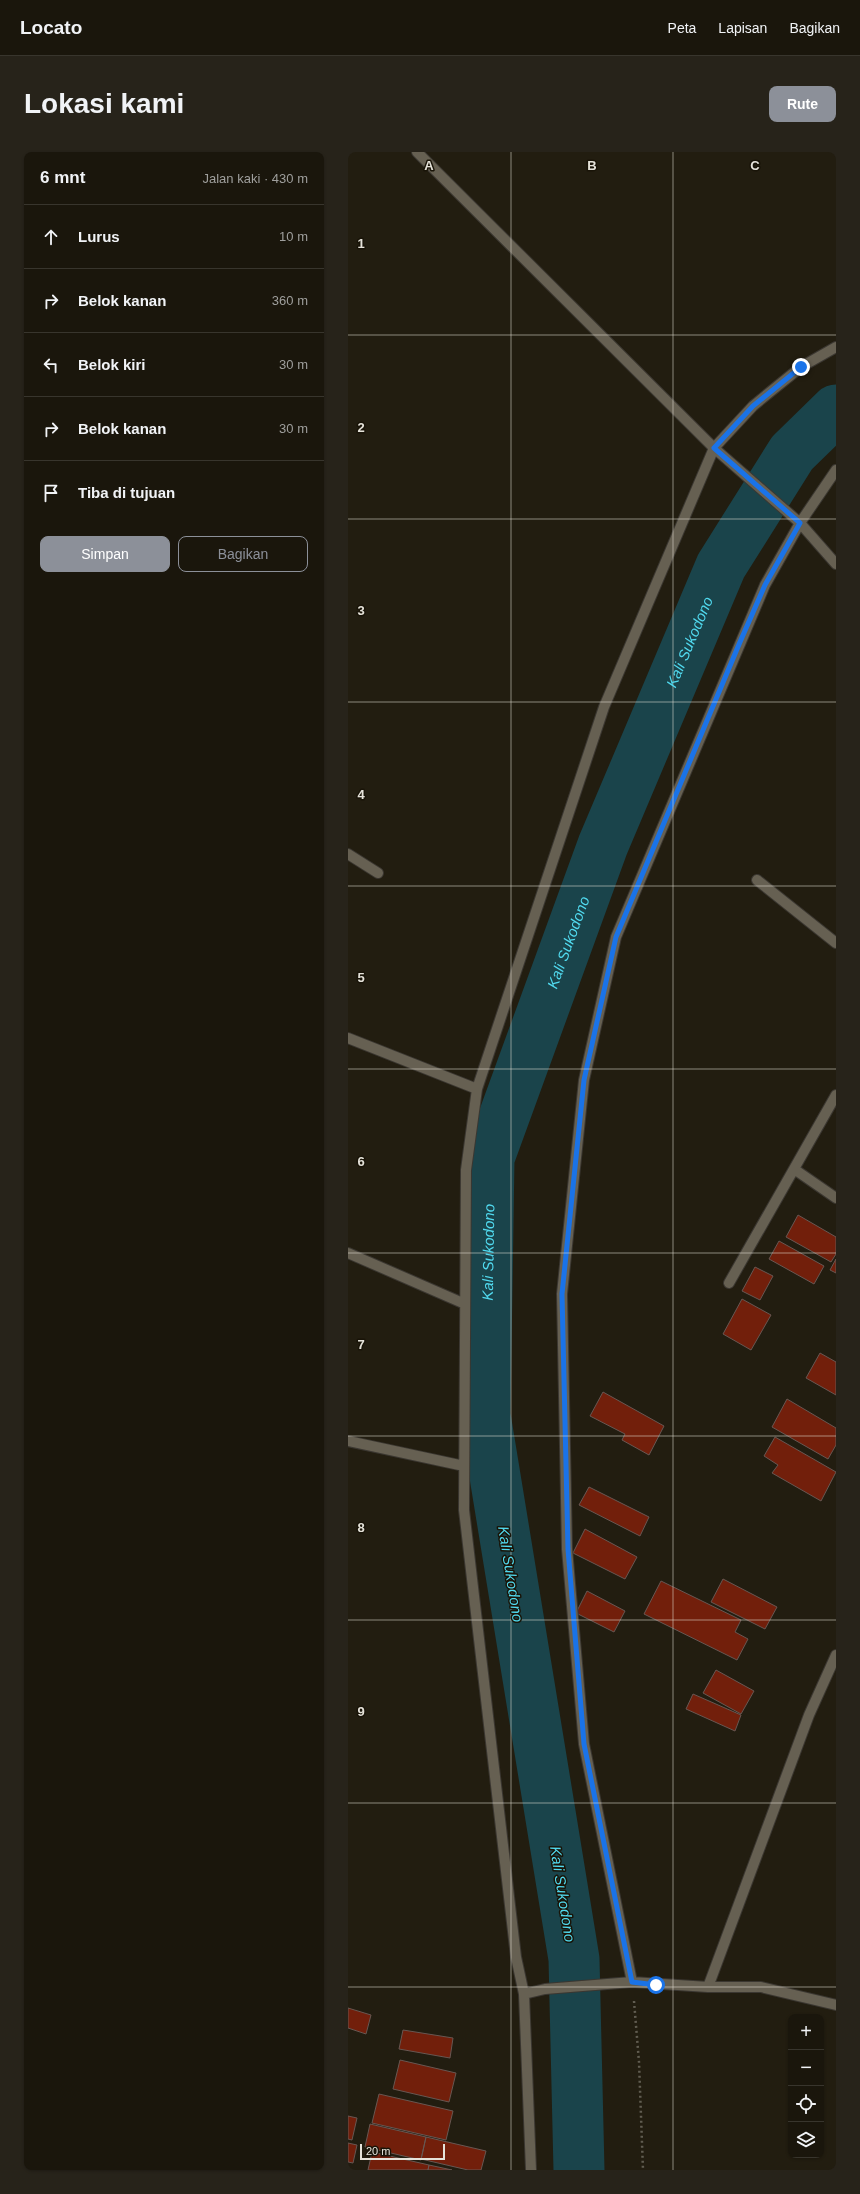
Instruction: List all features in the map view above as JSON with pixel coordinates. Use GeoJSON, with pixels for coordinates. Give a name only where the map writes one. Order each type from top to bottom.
{"type":"FeatureCollection","features":[{"type":"Feature","properties":{"kind":"street"},"geometry":{"type":"LineString","coordinates":[[416,152],[714,448],[800,523],[836,564]]}},
{"type":"Feature","properties":{"kind":"street"},"geometry":{"type":"LineString","coordinates":[[531,2170],[524,1994],[516,1957],[464,1510],[466,1170],[477,1089],[604,707],[714,448],[753,406],[801,367],[836,347]]}},
{"type":"Feature","properties":{"kind":"street"},"geometry":{"type":"LineString","coordinates":[[632,1982],[584,1744],[568,1549],[562,1294],[584,1080],[616,937],[765,585],[800,523],[836,470]]}},
{"type":"Feature","properties":{"kind":"street"},"geometry":{"type":"LineString","coordinates":[[348,854],[378,873]]}},
{"type":"Feature","properties":{"kind":"street"},"geometry":{"type":"LineString","coordinates":[[757,880],[836,943]]}},
{"type":"Feature","properties":{"kind":"street"},"geometry":{"type":"LineString","coordinates":[[348,1038],[477,1089]]}},
{"type":"Feature","properties":{"kind":"street"},"geometry":{"type":"LineString","coordinates":[[729,1283],[836,1095]]}},
{"type":"Feature","properties":{"kind":"street"},"geometry":{"type":"LineString","coordinates":[[794,1169],[836,1198]]}},
{"type":"Feature","properties":{"kind":"street"},"geometry":{"type":"LineString","coordinates":[[348,1253],[465,1304]]}},
{"type":"Feature","properties":{"kind":"street"},"geometry":{"type":"LineString","coordinates":[[348,1441],[464,1466]]}},
{"type":"Feature","properties":{"kind":"street"},"geometry":{"type":"LineString","coordinates":[[708,1987],[809,1715],[836,1654]]}},
{"type":"Feature","properties":{"kind":"street"},"geometry":{"type":"LineString","coordinates":[[524,1994],[545,1989],[632,1982],[708,1987],[761,1987],[836,2005]]}},
{"type":"Feature","properties":{"kind":"path"},"geometry":{"type":"LineString","coordinates":[[632,1982],[639,2062],[643,2170]]}},
{"type":"Feature","properties":{"kind":"building"},"geometry":{"type":"Polygon","coordinates":[[[798,1215],[836,1237],[836,1254],[831,1262],[786,1237],[798,1215]]]}},
{"type":"Feature","properties":{"kind":"building"},"geometry":{"type":"Polygon","coordinates":[[[779,1241],[824,1266],[814,1284],[769,1259],[779,1241]]]}},
{"type":"Feature","properties":{"kind":"building"},"geometry":{"type":"Polygon","coordinates":[[[836,1259],[836,1273],[830,1270],[836,1259]]]}},
{"type":"Feature","properties":{"kind":"building"},"geometry":{"type":"Polygon","coordinates":[[[755,1267],[773,1276],[760,1300],[742,1291],[755,1267]]]}},
{"type":"Feature","properties":{"kind":"building"},"geometry":{"type":"Polygon","coordinates":[[[742,1299],[771,1315],[751,1350],[723,1334],[742,1299]]]}},
{"type":"Feature","properties":{"kind":"building"},"geometry":{"type":"Polygon","coordinates":[[[820,1353],[836,1362],[836,1395],[806,1378],[820,1353]]]}},
{"type":"Feature","properties":{"kind":"building"},"geometry":{"type":"Polygon","coordinates":[[[603,1392],[664,1426],[649,1455],[622,1440],[625,1434],[590,1416],[603,1392]]]}},
{"type":"Feature","properties":{"kind":"building"},"geometry":{"type":"Polygon","coordinates":[[[787,1399],[836,1428],[836,1445],[828,1459],[772,1427],[787,1399]]]}},
{"type":"Feature","properties":{"kind":"building"},"geometry":{"type":"Polygon","coordinates":[[[775,1437],[836,1472],[821,1501],[772,1473],[778,1465],[764,1456],[775,1437]]]}},
{"type":"Feature","properties":{"kind":"building"},"geometry":{"type":"Polygon","coordinates":[[[589,1487],[649,1517],[640,1536],[579,1505],[589,1487]]]}},
{"type":"Feature","properties":{"kind":"building"},"geometry":{"type":"Polygon","coordinates":[[[585,1529],[637,1557],[625,1579],[573,1553],[585,1529]]]}},
{"type":"Feature","properties":{"kind":"building"},"geometry":{"type":"Polygon","coordinates":[[[723,1579],[777,1607],[765,1629],[711,1602],[723,1579]]]}},
{"type":"Feature","properties":{"kind":"building"},"geometry":{"type":"Polygon","coordinates":[[[661,1581],[741,1620],[735,1632],[748,1639],[737,1660],[644,1614],[661,1581]]]}},
{"type":"Feature","properties":{"kind":"building"},"geometry":{"type":"Polygon","coordinates":[[[587,1591],[625,1611],[614,1632],[576,1613],[587,1591]]]}},
{"type":"Feature","properties":{"kind":"building"},"geometry":{"type":"Polygon","coordinates":[[[716,1670],[754,1691],[741,1714],[703,1693],[716,1670]]]}},
{"type":"Feature","properties":{"kind":"building"},"geometry":{"type":"Polygon","coordinates":[[[693,1694],[741,1715],[735,1731],[686,1709],[693,1694]]]}},
{"type":"Feature","properties":{"kind":"building"},"geometry":{"type":"Polygon","coordinates":[[[348,2008],[371,2015],[366,2034],[348,2028],[348,2008]]]}},
{"type":"Feature","properties":{"kind":"building"},"geometry":{"type":"Polygon","coordinates":[[[403,2030],[453,2038],[450,2058],[399,2049],[403,2030]]]}},
{"type":"Feature","properties":{"kind":"building"},"geometry":{"type":"Polygon","coordinates":[[[400,2060],[456,2073],[449,2102],[393,2089],[400,2060]]]}},
{"type":"Feature","properties":{"kind":"building"},"geometry":{"type":"Polygon","coordinates":[[[379,2094],[453,2111],[446,2140],[372,2123],[379,2094]]]}},
{"type":"Feature","properties":{"kind":"building"},"geometry":{"type":"Polygon","coordinates":[[[348,2116],[357,2118],[352,2140],[348,2139],[348,2116]]]}},
{"type":"Feature","properties":{"kind":"building"},"geometry":{"type":"Polygon","coordinates":[[[370,2124],[426,2137],[421,2160],[365,2147],[370,2124]]]}},
{"type":"Feature","properties":{"kind":"building"},"geometry":{"type":"Polygon","coordinates":[[[426,2137],[486,2151],[481,2170],[468,2170],[421,2159],[426,2137]]]}},
{"type":"Feature","properties":{"kind":"building"},"geometry":{"type":"Polygon","coordinates":[[[348,2143],[357,2145],[353,2163],[348,2162],[348,2143]]]}},
{"type":"Feature","properties":{"kind":"building"},"geometry":{"type":"Polygon","coordinates":[[[372,2152],[429,2165],[428,2170],[368,2170],[372,2152]]]}},
{"type":"Feature","properties":{"kind":"building"},"geometry":{"type":"Polygon","coordinates":[[[429,2165],[452,2170],[428,2170],[429,2165]]]}},
{"type":"Feature","properties":{"kind":"waterway","name":"Kali Sukodono"},"geometry":{"type":"LineString","coordinates":[[579,2170],[574,1959],[485,1415],[489,1158],[603,845],[721,566],[792,453],[836,410]]}},
{"type":"Feature","properties":{"kind":"route"},"geometry":{"type":"LineString","coordinates":[[656,1985],[632,1982],[584,1744],[568,1549],[562,1294],[584,1080],[616,937],[765,585],[800,523],[714,448],[753,406],[801,367]]}}]}
